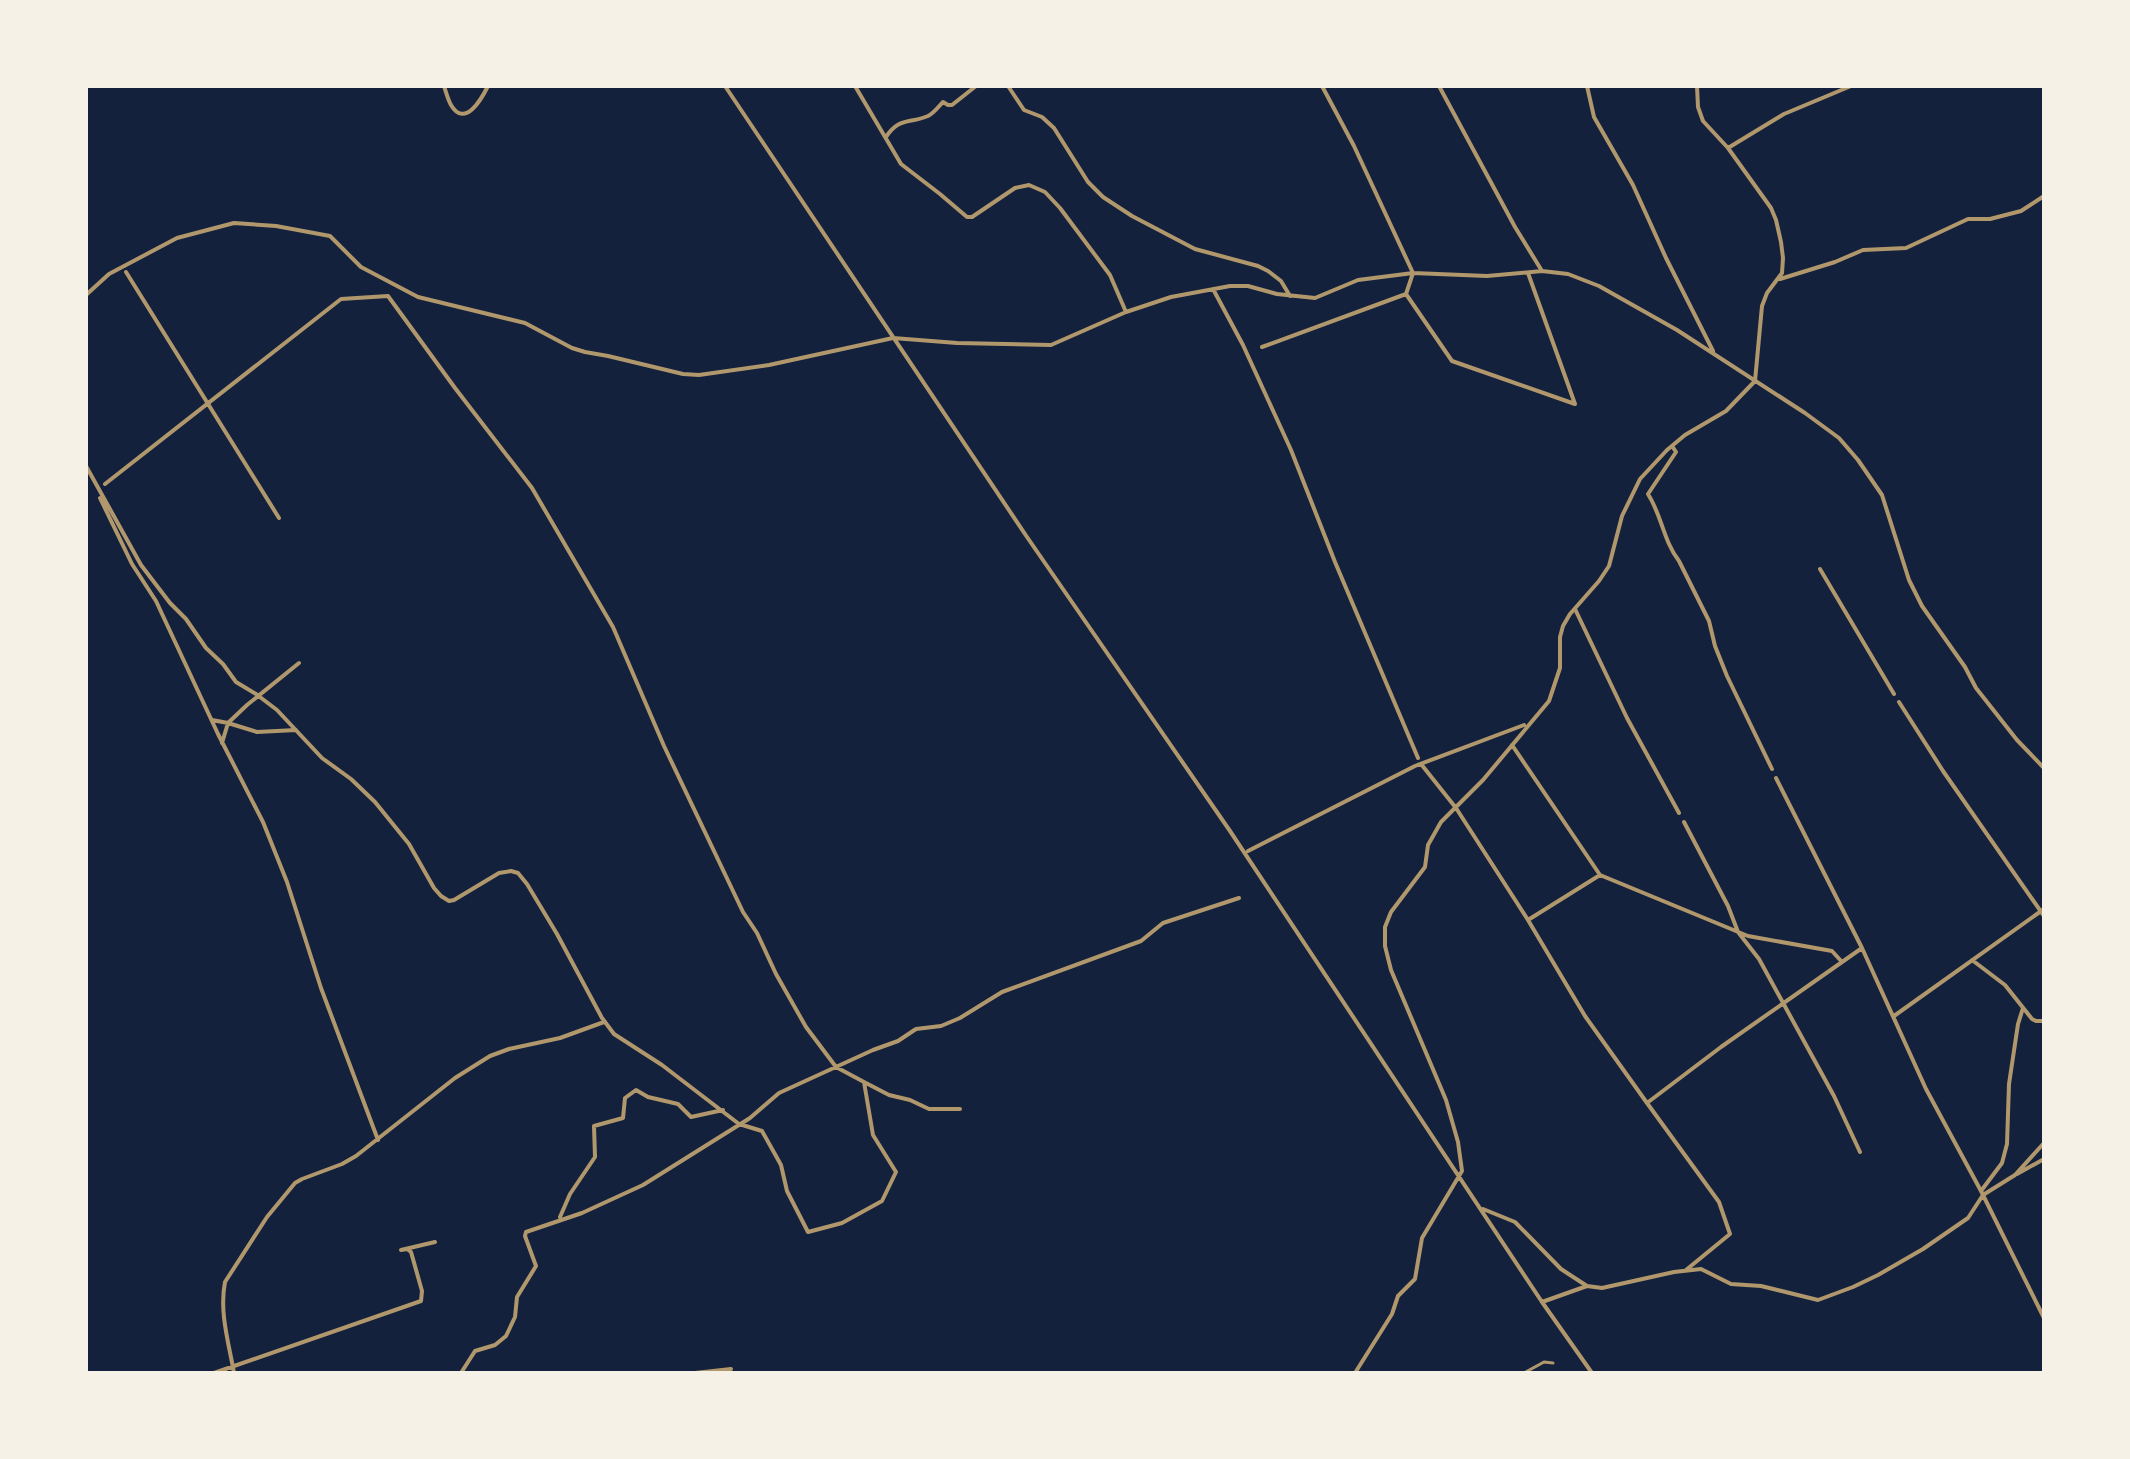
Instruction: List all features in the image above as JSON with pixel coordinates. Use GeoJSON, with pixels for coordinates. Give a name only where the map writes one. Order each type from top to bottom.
{"type":"FeatureCollection","features":[{"type":"Feature","properties":{"kind":"street"},"geometry":{"type":"LineString","coordinates":[[444,86],[451,107],[466,113],[478,103],[488,86]]}},
{"type":"Feature","properties":{"kind":"street"},"geometry":{"type":"LineString","coordinates":[[725,86],[1027,537],[1230,831],[1592,1373]]}},
{"type":"Feature","properties":{"kind":"street"},"geometry":{"type":"LineString","coordinates":[[855,86],[905,169],[967,217],[972,217],[1015,188],[1029,185],[1045,192],[1110,275],[1126,312]]}},
{"type":"Feature","properties":{"kind":"street"},"geometry":{"type":"LineString","coordinates":[[886,137],[896,125],[927,116],[943,102],[952,105],[976,86]]}},
{"type":"Feature","properties":{"kind":"street"},"geometry":{"type":"LineString","coordinates":[[1008,86],[1024,110],[1042,117],[1054,128],[1088,182],[1103,197],[1195,249],[1268,271],[1281,281],[1290,296]]}},
{"type":"Feature","properties":{"kind":"street"},"geometry":{"type":"LineString","coordinates":[[1322,86],[1354,146],[1413,273],[1406,294]]}},
{"type":"Feature","properties":{"kind":"street"},"geometry":{"type":"LineString","coordinates":[[1439,86],[1542,271]]}},
{"type":"Feature","properties":{"kind":"street"},"geometry":{"type":"LineString","coordinates":[[1587,86],[1594,117],[1639,198],[1714,353]]}},
{"type":"Feature","properties":{"kind":"street"},"geometry":{"type":"LineString","coordinates":[[1355,1373],[1392,1314],[1398,1296],[1415,1279],[1422,1238],[1462,1171],[1455,1127],[1446,1100],[1391,970],[1385,946],[1385,927],[1391,912],[1425,867],[1428,845],[1436,828],[1483,780],[1549,701],[1560,668],[1561,632],[1575,608],[1609,566],[1622,516],[1640,479],[1672,446],[1726,411],[1755,381],[1764,299],[1782,273],[1783,258],[1774,214],[1728,148],[1707,127],[1700,115],[1697,86]]}},
{"type":"Feature","properties":{"kind":"street"},"geometry":{"type":"LineString","coordinates":[[1728,148],[1784,114],[1850,86]]}},
{"type":"Feature","properties":{"kind":"street"},"geometry":{"type":"LineString","coordinates":[[1778,280],[1863,250],[1906,248],[1968,219],[1990,219],[2021,211],[2044,196]]}},
{"type":"Feature","properties":{"kind":"street"},"geometry":{"type":"LineString","coordinates":[[86,295],[109,274],[167,243],[224,224],[276,226],[327,235],[361,267],[418,297],[525,323],[572,348],[699,375],[769,365],[893,338],[1051,345],[1126,312],[1171,297],[1244,285],[1290,296],[1315,298],[1358,280],[1413,273],[1487,276],[1542,271],[1568,274],[1599,286],[1714,353],[1839,438],[1858,460],[1885,502],[1915,596],[1965,667],[1976,688],[2017,740],[2044,768]]}},
{"type":"Feature","properties":{"kind":"street"},"geometry":{"type":"LineString","coordinates":[[126,272],[279,518]]}},
{"type":"Feature","properties":{"kind":"street"},"geometry":{"type":"LineString","coordinates":[[1406,294],[1452,361],[1575,404],[1528,273]]}},
{"type":"Feature","properties":{"kind":"street"},"geometry":{"type":"LineString","coordinates":[[1213,289],[1243,345],[1291,450],[1419,761],[1456,808],[1585,1016],[1719,1202],[1730,1234],[1686,1270]]}},
{"type":"Feature","properties":{"kind":"street"},"geometry":{"type":"LineString","coordinates":[[1262,347],[1406,294]]}},
{"type":"Feature","properties":{"kind":"street"},"geometry":{"type":"LineString","coordinates":[[105,484],[341,299],[388,296],[532,488],[613,627],[664,746],[743,912],[806,1027],[836,1067],[864,1082],[889,1095],[929,1109],[960,1109]]}},
{"type":"Feature","properties":{"kind":"street"},"geometry":{"type":"LineString","coordinates":[[1672,446],[1676,452],[1648,494],[1658,510],[1672,552],[1709,621],[1727,676],[1772,769]]}},
{"type":"Feature","properties":{"kind":"street"},"geometry":{"type":"LineString","coordinates":[[86,466],[132,564],[156,601],[222,743],[263,822],[378,1140]]}},
{"type":"Feature","properties":{"kind":"street"},"geometry":{"type":"LineString","coordinates":[[94,483],[141,565],[173,608],[182,614],[234,680],[277,710],[322,758],[375,802],[409,844],[434,888],[444,898],[449,901],[458,899],[499,873],[518,873],[550,922],[604,1022],[614,1034],[662,1065],[739,1124],[762,1131],[781,1165],[787,1191],[808,1232],[842,1223],[882,1201],[896,1172],[873,1135],[864,1082]]}},
{"type":"Feature","properties":{"kind":"street"},"geometry":{"type":"LineString","coordinates":[[1820,569],[1894,694]]}},
{"type":"Feature","properties":{"kind":"street"},"geometry":{"type":"LineString","coordinates":[[1575,608],[1627,718],[1679,813]]}},
{"type":"Feature","properties":{"kind":"street"},"geometry":{"type":"LineString","coordinates":[[222,743],[228,723],[299,663]]}},
{"type":"Feature","properties":{"kind":"street"},"geometry":{"type":"LineString","coordinates":[[1894,1016],[2043,912],[1943,771],[1899,702]]}},
{"type":"Feature","properties":{"kind":"street"},"geometry":{"type":"LineString","coordinates":[[212,720],[257,732],[296,730]]}},
{"type":"Feature","properties":{"kind":"street"},"geometry":{"type":"LineString","coordinates":[[1248,851],[1419,761],[1524,725]]}},
{"type":"Feature","properties":{"kind":"street"},"geometry":{"type":"LineString","coordinates":[[1512,745],[1600,875],[1748,936],[1832,951],[1842,962]]}},
{"type":"Feature","properties":{"kind":"street"},"geometry":{"type":"LineString","coordinates":[[1776,778],[1862,948],[1926,1089],[2044,1318]]}},
{"type":"Feature","properties":{"kind":"street"},"geometry":{"type":"LineString","coordinates":[[1684,822],[1728,906],[1738,932],[1759,959],[1834,1096],[1860,1152]]}},
{"type":"Feature","properties":{"kind":"street"},"geometry":{"type":"LineString","coordinates":[[1528,920],[1600,875]]}},
{"type":"Feature","properties":{"kind":"street"},"geometry":{"type":"LineString","coordinates":[[461,1373],[471,1360],[472,1353],[500,1342],[513,1322],[517,1297],[536,1266],[526,1241],[526,1232],[582,1213],[643,1185],[758,1112],[779,1093],[898,1041],[916,1029],[941,1026],[960,1018],[1002,992],[1141,941],[1163,923],[1239,898]]}},
{"type":"Feature","properties":{"kind":"street"},"geometry":{"type":"LineString","coordinates":[[1647,1103],[1862,948]]}},
{"type":"Feature","properties":{"kind":"street"},"geometry":{"type":"LineString","coordinates":[[1972,960],[2005,985],[2032,1019],[2044,1021]]}},
{"type":"Feature","properties":{"kind":"street"},"geometry":{"type":"LineString","coordinates":[[1481,1209],[1515,1222],[1561,1269],[1587,1286],[1602,1288],[1701,1269],[1731,1284],[1761,1286],[1820,1300],[1865,1282],[1923,1249],[1968,1218],[2002,1163],[2007,1144],[2009,1084],[2023,1008]]}},
{"type":"Feature","properties":{"kind":"street"},"geometry":{"type":"LineString","coordinates":[[234,1373],[223,1292],[229,1274],[267,1217],[295,1183],[347,1162],[455,1078],[490,1056],[560,1038],[604,1022]]}},
{"type":"Feature","properties":{"kind":"street"},"geometry":{"type":"LineString","coordinates":[[560,1217],[570,1194],[595,1157],[594,1126],[623,1118],[625,1098],[636,1090],[648,1097],[678,1104],[691,1117],[723,1110]]}},
{"type":"Feature","properties":{"kind":"street"},"geometry":{"type":"LineString","coordinates":[[2015,1175],[2044,1143]]}},
{"type":"Feature","properties":{"kind":"street"},"geometry":{"type":"LineString","coordinates":[[1982,1193],[2044,1159]]}},
{"type":"Feature","properties":{"kind":"street"},"geometry":{"type":"LineString","coordinates":[[214,1373],[421,1301],[422,1291],[411,1252],[401,1250],[435,1242]]}},
{"type":"Feature","properties":{"kind":"street"},"geometry":{"type":"LineString","coordinates":[[1542,1302],[1587,1286]]}},
{"type":"Feature","properties":{"kind":"street"},"geometry":{"type":"LineString","coordinates":[[1524,1373],[1544,1362],[1553,1363]]}},
{"type":"Feature","properties":{"kind":"street"},"geometry":{"type":"LineString","coordinates":[[695,1373],[731,1369]]}}]}
